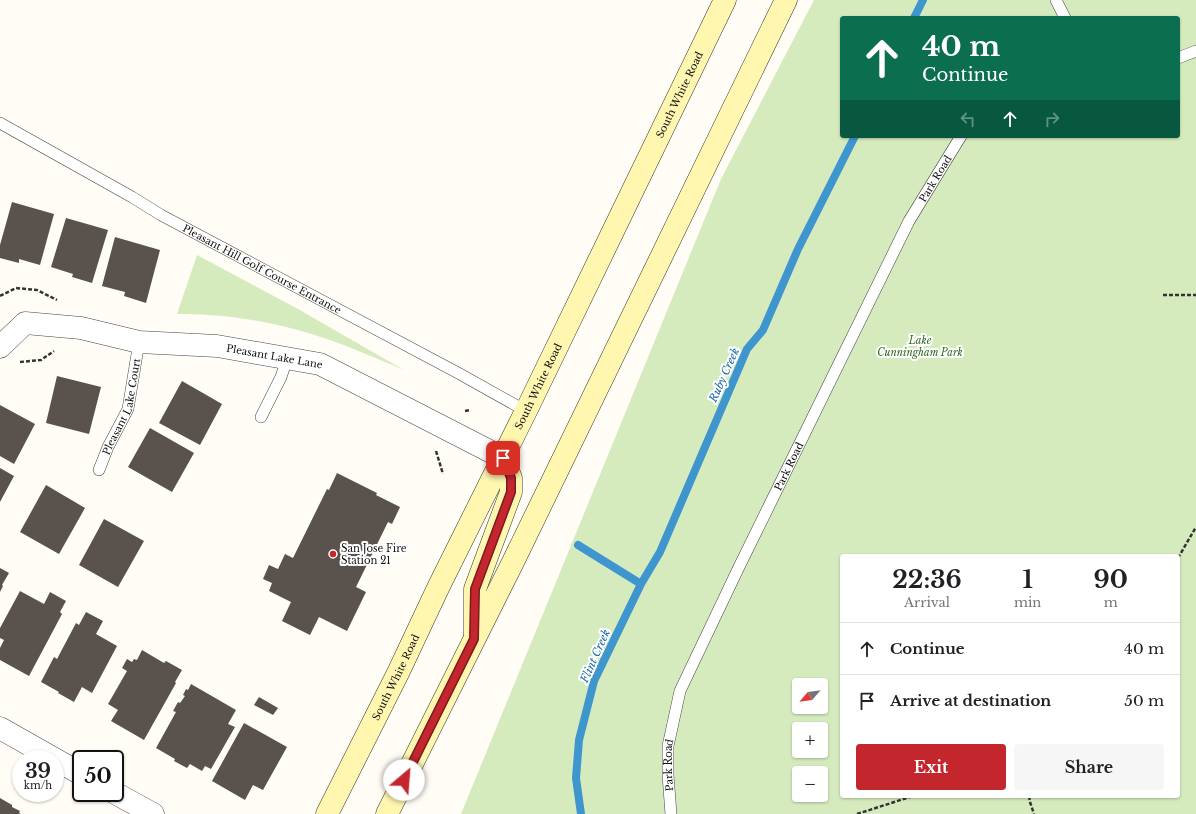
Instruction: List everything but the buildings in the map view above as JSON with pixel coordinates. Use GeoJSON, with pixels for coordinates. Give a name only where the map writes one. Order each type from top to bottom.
{"type":"FeatureCollection","features":[{"type":"Feature","properties":{"kind":"main road","name":"South White Road"},"geometry":{"type":"LineString","coordinates":[[327,814],[398,673],[725,0]]}},
{"type":"Feature","properties":{"kind":"main road"},"geometry":{"type":"LineString","coordinates":[[387,814],[786,0]]}},
{"type":"Feature","properties":{"kind":"main road"},"geometry":{"type":"LineString","coordinates":[[474,639],[475,589],[511,492],[511,478],[503,458]]}},
{"type":"Feature","properties":{"kind":"street","name":"Pleasant Lake Lane"},"geometry":{"type":"LineString","coordinates":[[0,347],[25,323],[81,328],[139,342],[217,346],[320,364],[503,458]]}},
{"type":"Feature","properties":{"kind":"street"},"geometry":{"type":"LineString","coordinates":[[0,728],[72,769]]}},
{"type":"Feature","properties":{"kind":"street"},"geometry":{"type":"LineString","coordinates":[[124,798],[153,814]]}},
{"type":"Feature","properties":{"kind":"lane"},"geometry":{"type":"LineString","coordinates":[[1056,0],[1063,16]]}},
{"type":"Feature","properties":{"kind":"lane"},"geometry":{"type":"LineString","coordinates":[[1180,57],[1196,51]]}},
{"type":"Feature","properties":{"kind":"lane","name":"Pleasant Hill Golf Course Entrance"},"geometry":{"type":"LineString","coordinates":[[0,123],[132,197],[161,216],[460,374],[526,411]]}},
{"type":"Feature","properties":{"kind":"lane","name":"Park Road"},"geometry":{"type":"LineString","coordinates":[[671,814],[668,775],[668,746],[680,691],[738,569],[909,221],[960,138]]}},
{"type":"Feature","properties":{"kind":"lane","name":"Pleasant Lake Court"},"geometry":{"type":"LineString","coordinates":[[99,470],[108,447],[128,409],[139,342]]}},
{"type":"Feature","properties":{"kind":"lane"},"geometry":{"type":"LineString","coordinates":[[261,417],[281,377],[287,359]]}},
{"type":"Feature","properties":{"kind":"path"},"geometry":{"type":"LineString","coordinates":[[0,296],[16,288]]}},
{"type":"Feature","properties":{"kind":"path"},"geometry":{"type":"LineString","coordinates":[[1163,295],[1196,295]]}},
{"type":"Feature","properties":{"kind":"path"},"geometry":{"type":"LineString","coordinates":[[17,361],[22,363],[41,360],[60,348]]}},
{"type":"Feature","properties":{"kind":"path"},"geometry":{"type":"LineString","coordinates":[[435,447],[443,474]]}},
{"type":"Feature","properties":{"kind":"path"},"geometry":{"type":"LineString","coordinates":[[1180,555],[1196,527]]}},
{"type":"Feature","properties":{"kind":"path"},"geometry":{"type":"LineString","coordinates":[[857,814],[907,798]]}},
{"type":"Feature","properties":{"kind":"path"},"geometry":{"type":"LineString","coordinates":[[1029,798],[1034,814]]}},
{"type":"Feature","properties":{"kind":"green space","name":"Lake Cunningham Park"},"geometry":{"type":"Polygon","coordinates":[[[814,0],[1196,0],[1196,814],[461,814],[721,179],[814,0]]]}},
{"type":"Feature","properties":{"kind":"green space"},"geometry":{"type":"Polygon","coordinates":[[[197,255],[298,309],[404,370],[365,353],[302,331],[240,318],[198,314],[177,314],[197,255]]]}},
{"type":"Feature","properties":{"kind":"waterway","name":"Ruby Creek"},"geometry":{"type":"LineString","coordinates":[[915,16],[923,0]]}},
{"type":"Feature","properties":{"kind":"waterway","name":"Ruby Creek"},"geometry":{"type":"LineString","coordinates":[[641,584],[660,552],[747,349],[763,330],[798,249],[854,138]]}},
{"type":"Feature","properties":{"kind":"waterway","name":"Flint Creek"},"geometry":{"type":"LineString","coordinates":[[578,545],[641,584],[594,681],[579,740],[576,778],[581,814]]}},
{"type":"Feature","properties":{"kind":"place","name":"San Jose Fire Station 21"},"geometry":{"type":"Point","coordinates":[333,554]}},
{"type":"Feature","properties":{"kind":"route"},"geometry":{"type":"LineString","coordinates":[[404,780],[474,639],[475,589],[511,492],[511,478],[503,458]]}}]}
